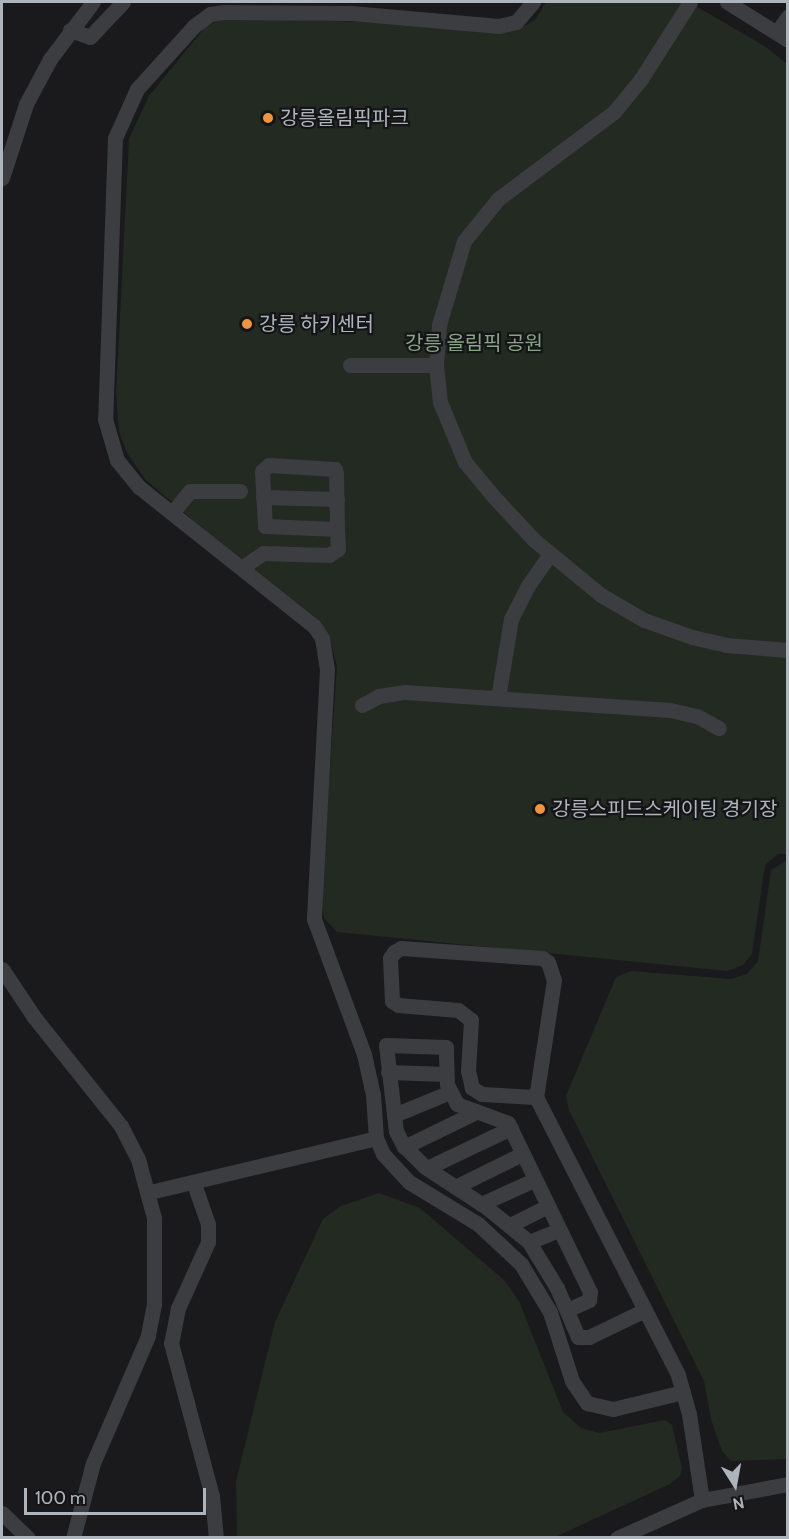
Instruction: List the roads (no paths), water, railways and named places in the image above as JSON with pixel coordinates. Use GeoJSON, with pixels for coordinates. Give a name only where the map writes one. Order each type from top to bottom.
{"type":"FeatureCollection","features":[{"type":"Feature","properties":{"kind":"street"},"geometry":{"type":"LineString","coordinates":[[2,178],[26,104],[70,30],[93,2]]}},
{"type":"Feature","properties":{"kind":"street"},"geometry":{"type":"LineString","coordinates":[[70,30],[90,37],[123,2]]}},
{"type":"Feature","properties":{"kind":"street"},"geometry":{"type":"LineString","coordinates":[[534,2],[516,22],[499,26],[349,7],[210,14],[137,89],[120,121],[112,155],[105,419],[111,445],[129,476],[314,626],[326,652],[314,919],[364,1054],[373,1095],[376,1138],[383,1154],[409,1182],[478,1224],[522,1264],[550,1312],[572,1381],[587,1403],[613,1409],[683,1392]]}},
{"type":"Feature","properties":{"kind":"street"},"geometry":{"type":"LineString","coordinates":[[690,2],[641,79],[614,112],[522,179],[476,222],[464,241],[448,284],[439,325],[436,365],[440,402],[465,462],[549,554],[601,595],[644,620],[726,645],[788,650]]}},
{"type":"Feature","properties":{"kind":"street"},"geometry":{"type":"LineString","coordinates":[[727,2],[782,36],[788,16]]}},
{"type":"Feature","properties":{"kind":"street"},"geometry":{"type":"LineString","coordinates":[[350,365],[436,365]]}},
{"type":"Feature","properties":{"kind":"street"},"geometry":{"type":"LineString","coordinates":[[241,567],[263,553],[334,554],[338,529],[337,499],[336,474],[331,466],[264,467],[265,526],[338,529]]}},
{"type":"Feature","properties":{"kind":"street"},"geometry":{"type":"LineString","coordinates":[[172,513],[190,491],[240,490]]}},
{"type":"Feature","properties":{"kind":"street"},"geometry":{"type":"LineString","coordinates":[[263,497],[337,499]]}},
{"type":"Feature","properties":{"kind":"street"},"geometry":{"type":"LineString","coordinates":[[498,698],[511,619],[527,586],[549,554]]}},
{"type":"Feature","properties":{"kind":"street"},"geometry":{"type":"LineString","coordinates":[[362,705],[379,696],[405,692],[670,710],[697,716],[719,728]]}},
{"type":"Feature","properties":{"kind":"street"},"geometry":{"type":"LineString","coordinates":[[536,1097],[482,1094],[472,1088],[468,1071],[471,1020],[458,1010],[398,1005],[392,1001],[390,970],[394,952],[401,948],[542,958],[548,962],[554,980],[536,1097],[645,1310],[683,1392],[702,1500]]}},
{"type":"Feature","properties":{"kind":"street"},"geometry":{"type":"LineString","coordinates":[[2,969],[34,1017],[121,1126],[150,1192],[154,1261],[148,1336],[93,1463],[73,1538]]}},
{"type":"Feature","properties":{"kind":"street"},"geometry":{"type":"LineString","coordinates":[[567,1310],[591,1297],[511,1128],[504,1119],[476,1112],[457,1104],[450,1092],[446,1074],[448,1052],[441,1044],[386,1045],[394,1115],[405,1147],[427,1168],[482,1204],[529,1242],[567,1310],[578,1337],[584,1338],[645,1310]]}},
{"type":"Feature","properties":{"kind":"street"},"geometry":{"type":"LineString","coordinates":[[388,1072],[446,1074]]}},
{"type":"Feature","properties":{"kind":"street"},"geometry":{"type":"LineString","coordinates":[[394,1115],[450,1092]]}},
{"type":"Feature","properties":{"kind":"street"},"geometry":{"type":"LineString","coordinates":[[405,1147],[476,1112]]}},
{"type":"Feature","properties":{"kind":"street"},"geometry":{"type":"LineString","coordinates":[[427,1168],[511,1128]]}},
{"type":"Feature","properties":{"kind":"street"},"geometry":{"type":"LineString","coordinates":[[150,1192],[194,1184],[376,1138]]}},
{"type":"Feature","properties":{"kind":"street"},"geometry":{"type":"LineString","coordinates":[[455,1187],[522,1154]]}},
{"type":"Feature","properties":{"kind":"street"},"geometry":{"type":"LineString","coordinates":[[482,1204],[534,1180]]}},
{"type":"Feature","properties":{"kind":"street"},"geometry":{"type":"LineString","coordinates":[[194,1184],[208,1224],[208,1242],[178,1308],[171,1343],[212,1496],[216,1538]]}},
{"type":"Feature","properties":{"kind":"street"},"geometry":{"type":"LineString","coordinates":[[510,1225],[546,1206]]}},
{"type":"Feature","properties":{"kind":"street"},"geometry":{"type":"LineString","coordinates":[[529,1242],[558,1230]]}},
{"type":"Feature","properties":{"kind":"street"},"geometry":{"type":"LineString","coordinates":[[617,1538],[702,1500],[788,1484]]}},
{"type":"Feature","properties":{"kind":"street"},"geometry":{"type":"LineString","coordinates":[[2,1513],[28,1538]]}},
{"type":"Feature","properties":{"kind":"place","name":"강릉올림픽파크"},"geometry":{"type":"Point","coordinates":[268,118]}},
{"type":"Feature","properties":{"kind":"place","name":"강릉 하키센터"},"geometry":{"type":"Point","coordinates":[247,324]}},
{"type":"Feature","properties":{"kind":"place","name":"강릉스피드스케이팅 경기장"},"geometry":{"type":"Point","coordinates":[540,809]}},
{"type":"Feature","properties":{"kind":"park label","name":"강릉 올림픽 공원"},"geometry":{"type":"Point","coordinates":[474,343]}}]}
